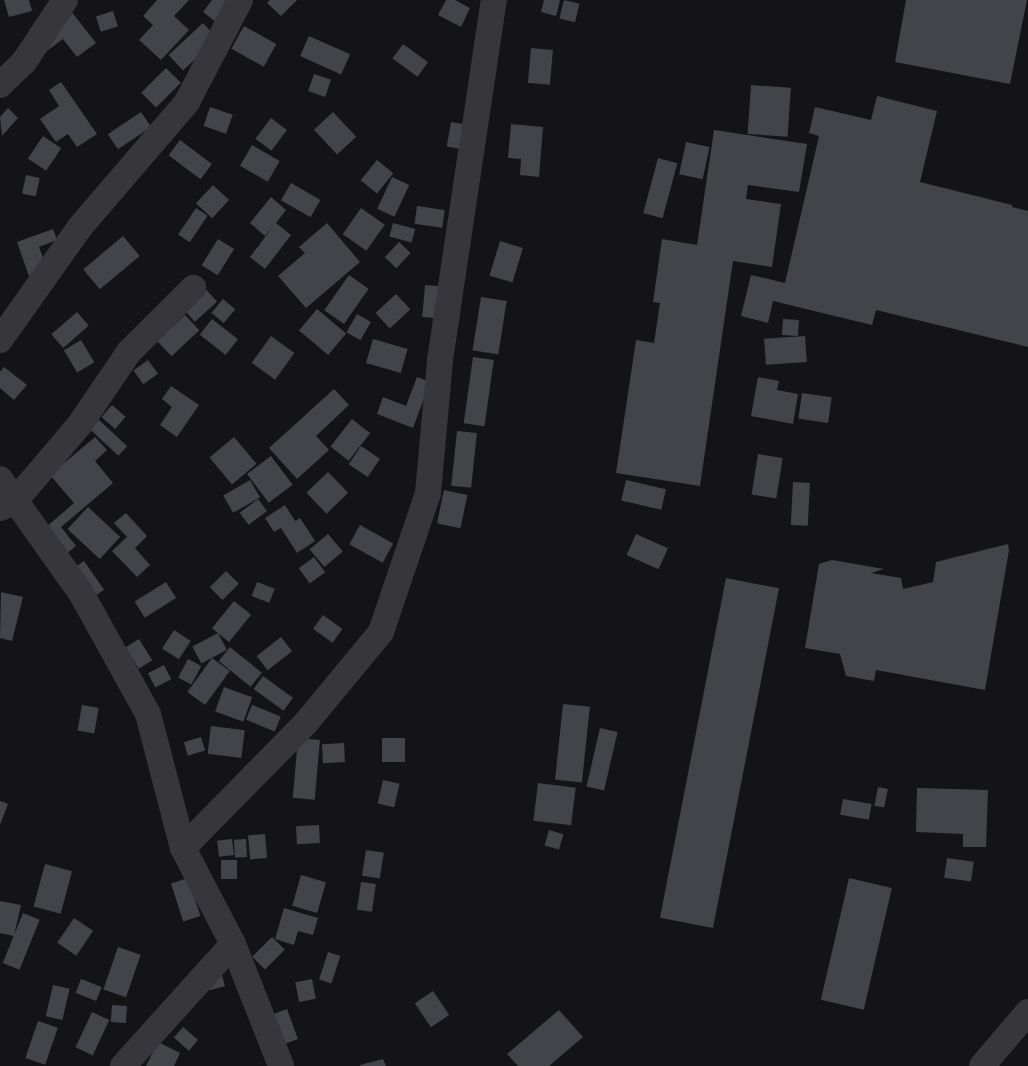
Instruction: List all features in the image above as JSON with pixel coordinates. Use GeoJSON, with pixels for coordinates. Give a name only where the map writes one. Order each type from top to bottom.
{"type":"FeatureCollection","features":[{"type":"Feature","properties":{"kind":"street"},"geometry":{"type":"LineString","coordinates":[[0,85],[24,62],[65,0]]}},
{"type":"Feature","properties":{"kind":"street"},"geometry":{"type":"LineString","coordinates":[[0,340],[86,219],[187,102],[240,0]]}},
{"type":"Feature","properties":{"kind":"street"},"geometry":{"type":"LineString","coordinates":[[183,848],[305,724],[381,632],[428,493],[440,360],[494,0]]}},
{"type":"Feature","properties":{"kind":"street"},"geometry":{"type":"LineString","coordinates":[[8,505],[80,424],[129,352],[194,288]]}},
{"type":"Feature","properties":{"kind":"street"},"geometry":{"type":"LineString","coordinates":[[0,479],[8,505],[81,593],[148,714],[183,848],[233,944],[281,1066]]}},
{"type":"Feature","properties":{"kind":"street"},"geometry":{"type":"LineString","coordinates":[[123,1066],[233,944]]}},
{"type":"Feature","properties":{"kind":"street"},"geometry":{"type":"LineString","coordinates":[[982,1066],[1028,1012]]}},
{"type":"Feature","properties":{"kind":"building"},"geometry":{"type":"Polygon","coordinates":[[[4,0],[29,0],[32,11],[9,17],[4,0]]]}},
{"type":"Feature","properties":{"kind":"building"},"geometry":{"type":"Polygon","coordinates":[[[157,0],[189,0],[174,16],[189,30],[161,60],[139,40],[153,25],[143,16],[157,0]]]}},
{"type":"Feature","properties":{"kind":"building"},"geometry":{"type":"Polygon","coordinates":[[[212,0],[235,0],[217,23],[203,12],[212,0]]]}},
{"type":"Feature","properties":{"kind":"building"},"geometry":{"type":"Polygon","coordinates":[[[270,0],[297,0],[281,16],[267,3],[270,0]]]}},
{"type":"Feature","properties":{"kind":"building"},"geometry":{"type":"Polygon","coordinates":[[[446,0],[455,0],[470,8],[461,27],[438,15],[446,0]]]}},
{"type":"Feature","properties":{"kind":"building"},"geometry":{"type":"Polygon","coordinates":[[[544,0],[560,0],[556,16],[541,12],[544,0]]]}},
{"type":"Feature","properties":{"kind":"building"},"geometry":{"type":"Polygon","coordinates":[[[564,0],[580,4],[575,22],[559,18],[564,0]]]}},
{"type":"Feature","properties":{"kind":"building"},"geometry":{"type":"Polygon","coordinates":[[[906,0],[1027,0],[1010,84],[895,62],[906,0]]]}},
{"type":"Feature","properties":{"kind":"building"},"geometry":{"type":"Polygon","coordinates":[[[67,6],[96,43],[77,57],[63,39],[40,56],[67,6]]]}},
{"type":"Feature","properties":{"kind":"building"},"geometry":{"type":"Polygon","coordinates":[[[113,11],[118,26],[101,32],[96,17],[113,11]]]}},
{"type":"Feature","properties":{"kind":"building"},"geometry":{"type":"Polygon","coordinates":[[[203,23],[217,38],[183,70],[169,55],[203,23]]]}},
{"type":"Feature","properties":{"kind":"building"},"geometry":{"type":"Polygon","coordinates":[[[244,26],[276,44],[264,67],[231,49],[244,26]]]}},
{"type":"Feature","properties":{"kind":"building"},"geometry":{"type":"Polygon","coordinates":[[[309,36],[350,54],[341,74],[300,56],[309,36]]]}},
{"type":"Feature","properties":{"kind":"building"},"geometry":{"type":"Polygon","coordinates":[[[403,44],[428,62],[417,77],[392,59],[403,44]]]}},
{"type":"Feature","properties":{"kind":"building"},"geometry":{"type":"Polygon","coordinates":[[[531,48],[553,50],[550,85],[528,83],[531,48]]]}},
{"type":"Feature","properties":{"kind":"building"},"geometry":{"type":"Polygon","coordinates":[[[166,68],[181,83],[156,108],[141,93],[166,68]]]}},
{"type":"Feature","properties":{"kind":"building"},"geometry":{"type":"Polygon","coordinates":[[[314,74],[331,80],[325,97],[308,91],[314,74]]]}},
{"type":"Feature","properties":{"kind":"building"},"geometry":{"type":"Polygon","coordinates":[[[61,82],[97,134],[77,147],[68,134],[56,142],[40,119],[59,106],[49,90],[61,82]]]}},
{"type":"Feature","properties":{"kind":"building"},"geometry":{"type":"Polygon","coordinates":[[[751,85],[791,88],[787,137],[748,134],[751,85]]]}},
{"type":"Feature","properties":{"kind":"building"},"geometry":{"type":"Polygon","coordinates":[[[877,96],[937,111],[920,182],[1028,211],[1028,347],[876,310],[872,325],[773,301],[768,323],[741,316],[751,275],[785,283],[819,136],[809,133],[815,107],[871,120],[877,96]]]}},
{"type":"Feature","properties":{"kind":"building"},"geometry":{"type":"Polygon","coordinates":[[[210,107],[233,115],[226,134],[203,126],[210,107]]]}},
{"type":"Feature","properties":{"kind":"building"},"geometry":{"type":"Polygon","coordinates":[[[8,108],[18,118],[2,136],[0,117],[8,108]]]}},
{"type":"Feature","properties":{"kind":"building"},"geometry":{"type":"Polygon","coordinates":[[[141,112],[151,127],[118,149],[108,134],[141,112]]]}},
{"type":"Feature","properties":{"kind":"building"},"geometry":{"type":"Polygon","coordinates":[[[333,112],[356,137],[337,155],[314,130],[333,112]]]}},
{"type":"Feature","properties":{"kind":"building"},"geometry":{"type":"Polygon","coordinates":[[[271,118],[287,130],[271,151],[255,139],[271,118]]]}},
{"type":"Feature","properties":{"kind":"building"},"geometry":{"type":"Polygon","coordinates":[[[451,122],[468,125],[463,150],[447,147],[451,122]]]}},
{"type":"Feature","properties":{"kind":"building"},"geometry":{"type":"Polygon","coordinates":[[[511,124],[543,127],[539,177],[520,175],[521,159],[508,158],[511,124]]]}},
{"type":"Feature","properties":{"kind":"building"},"geometry":{"type":"Polygon","coordinates":[[[714,130],[807,144],[799,192],[748,185],[746,199],[781,204],[772,267],[733,261],[700,486],[616,473],[636,340],[654,343],[660,303],[653,302],[662,239],[697,245],[714,130]]]}},
{"type":"Feature","properties":{"kind":"building"},"geometry":{"type":"Polygon","coordinates":[[[43,136],[61,148],[46,171],[28,158],[43,136]]]}},
{"type":"Feature","properties":{"kind":"building"},"geometry":{"type":"Polygon","coordinates":[[[180,140],[212,164],[201,179],[169,155],[180,140]]]}},
{"type":"Feature","properties":{"kind":"building"},"geometry":{"type":"Polygon","coordinates":[[[686,142],[709,147],[703,179],[679,174],[686,142]]]}},
{"type":"Feature","properties":{"kind":"building"},"geometry":{"type":"Polygon","coordinates":[[[252,145],[280,161],[268,182],[240,166],[252,145]]]}},
{"type":"Feature","properties":{"kind":"building"},"geometry":{"type":"Polygon","coordinates":[[[658,158],[677,163],[663,218],[643,213],[658,158]]]}},
{"type":"Feature","properties":{"kind":"building"},"geometry":{"type":"Polygon","coordinates":[[[377,160],[393,173],[377,193],[361,180],[377,160]]]}},
{"type":"Feature","properties":{"kind":"building"},"geometry":{"type":"Polygon","coordinates":[[[26,175],[40,178],[36,196],[22,194],[26,175]]]}},
{"type":"Feature","properties":{"kind":"building"},"geometry":{"type":"Polygon","coordinates":[[[392,177],[409,185],[394,217],[377,209],[392,177]]]}},
{"type":"Feature","properties":{"kind":"building"},"geometry":{"type":"Polygon","coordinates":[[[291,183],[320,200],[310,217],[281,200],[291,183]]]}},
{"type":"Feature","properties":{"kind":"building"},"geometry":{"type":"Polygon","coordinates":[[[213,185],[229,200],[212,218],[196,203],[213,185]]]}},
{"type":"Feature","properties":{"kind":"building"},"geometry":{"type":"Polygon","coordinates":[[[271,197],[286,210],[276,223],[291,235],[265,269],[250,257],[274,225],[265,236],[250,223],[271,197]]]}},
{"type":"Feature","properties":{"kind":"building"},"geometry":{"type":"Polygon","coordinates":[[[417,206],[445,210],[442,228],[414,224],[417,206]]]}},
{"type":"Feature","properties":{"kind":"building"},"geometry":{"type":"Polygon","coordinates":[[[196,208],[208,216],[190,242],[178,235],[196,208]]]}},
{"type":"Feature","properties":{"kind":"building"},"geometry":{"type":"Polygon","coordinates":[[[361,208],[385,225],[366,251],[343,234],[361,208]]]}},
{"type":"Feature","properties":{"kind":"building"},"geometry":{"type":"Polygon","coordinates":[[[327,223],[360,262],[306,308],[278,276],[305,253],[299,247],[327,223]]]}},
{"type":"Feature","properties":{"kind":"building"},"geometry":{"type":"Polygon","coordinates":[[[393,223],[415,229],[412,242],[389,237],[393,223]]]}},
{"type":"Feature","properties":{"kind":"building"},"geometry":{"type":"Polygon","coordinates":[[[53,229],[57,240],[39,247],[49,275],[31,282],[17,242],[53,229]]]}},
{"type":"Feature","properties":{"kind":"building"},"geometry":{"type":"Polygon","coordinates":[[[123,236],[140,256],[100,289],[83,269],[123,236]]]}},
{"type":"Feature","properties":{"kind":"building"},"geometry":{"type":"Polygon","coordinates":[[[218,239],[234,249],[218,275],[202,265],[218,239]]]}},
{"type":"Feature","properties":{"kind":"building"},"geometry":{"type":"Polygon","coordinates":[[[500,241],[523,248],[512,282],[489,275],[500,241]]]}},
{"type":"Feature","properties":{"kind":"building"},"geometry":{"type":"Polygon","coordinates":[[[399,242],[411,253],[396,268],[385,257],[399,242]]]}},
{"type":"Feature","properties":{"kind":"building"},"geometry":{"type":"Polygon","coordinates":[[[193,275],[217,302],[195,322],[171,295],[193,275]]]}},
{"type":"Feature","properties":{"kind":"building"},"geometry":{"type":"Polygon","coordinates":[[[349,275],[369,289],[344,324],[324,310],[349,275]]]}},
{"type":"Feature","properties":{"kind":"building"},"geometry":{"type":"Polygon","coordinates":[[[425,285],[446,287],[443,319],[422,317],[425,285]]]}},
{"type":"Feature","properties":{"kind":"building"},"geometry":{"type":"Polygon","coordinates":[[[396,294],[410,309],[390,328],[376,313],[396,294]]]}},
{"type":"Feature","properties":{"kind":"building"},"geometry":{"type":"Polygon","coordinates":[[[481,297],[507,301],[498,354],[473,350],[481,297]]]}},
{"type":"Feature","properties":{"kind":"building"},"geometry":{"type":"Polygon","coordinates":[[[223,299],[235,309],[224,323],[211,313],[223,299]]]}},
{"type":"Feature","properties":{"kind":"building"},"geometry":{"type":"Polygon","coordinates":[[[317,309],[346,333],[328,355],[299,330],[317,309]]]}},
{"type":"Feature","properties":{"kind":"building"},"geometry":{"type":"Polygon","coordinates":[[[77,312],[89,326],[63,348],[51,334],[77,312]]]}},
{"type":"Feature","properties":{"kind":"building"},"geometry":{"type":"Polygon","coordinates":[[[357,314],[371,322],[360,340],[346,332],[357,314]]]}},
{"type":"Feature","properties":{"kind":"building"},"geometry":{"type":"Polygon","coordinates":[[[185,315],[199,330],[172,356],[157,341],[185,315]]]}},
{"type":"Feature","properties":{"kind":"building"},"geometry":{"type":"Polygon","coordinates":[[[212,319],[238,339],[226,355],[200,335],[212,319]]]}},
{"type":"Feature","properties":{"kind":"building"},"geometry":{"type":"Polygon","coordinates":[[[783,319],[799,320],[798,336],[782,335],[783,319]]]}},
{"type":"Feature","properties":{"kind":"building"},"geometry":{"type":"Polygon","coordinates":[[[271,336],[294,353],[275,380],[252,363],[271,336]]]}},
{"type":"Feature","properties":{"kind":"building"},"geometry":{"type":"Polygon","coordinates":[[[805,336],[807,362],[766,365],[764,339],[805,336]]]}},
{"type":"Feature","properties":{"kind":"building"},"geometry":{"type":"Polygon","coordinates":[[[373,339],[408,349],[401,373],[366,363],[373,339]]]}},
{"type":"Feature","properties":{"kind":"building"},"geometry":{"type":"Polygon","coordinates":[[[81,340],[94,362],[77,373],[64,350],[81,340]]]}},
{"type":"Feature","properties":{"kind":"building"},"geometry":{"type":"Polygon","coordinates":[[[473,357],[494,360],[484,426],[464,423],[473,357]]]}},
{"type":"Feature","properties":{"kind":"building"},"geometry":{"type":"Polygon","coordinates":[[[148,360],[158,374],[143,384],[133,371],[148,360]]]}},
{"type":"Feature","properties":{"kind":"building"},"geometry":{"type":"Polygon","coordinates":[[[4,367],[27,385],[14,400],[0,388],[0,372],[4,367]]]}},
{"type":"Feature","properties":{"kind":"building"},"geometry":{"type":"Polygon","coordinates":[[[417,377],[430,382],[413,428],[377,414],[383,397],[406,406],[417,377]]]}},
{"type":"Feature","properties":{"kind":"building"},"geometry":{"type":"Polygon","coordinates":[[[758,377],[779,381],[777,390],[798,394],[793,424],[751,416],[758,377]]]}},
{"type":"Feature","properties":{"kind":"building"},"geometry":{"type":"Polygon","coordinates":[[[171,386],[199,405],[177,437],[160,425],[172,407],[162,399],[171,386]]]}},
{"type":"Feature","properties":{"kind":"building"},"geometry":{"type":"Polygon","coordinates":[[[334,389],[349,405],[316,436],[329,450],[297,479],[269,448],[334,389]]]}},
{"type":"Feature","properties":{"kind":"building"},"geometry":{"type":"Polygon","coordinates":[[[802,393],[832,397],[828,423],[798,419],[802,393]]]}},
{"type":"Feature","properties":{"kind":"building"},"geometry":{"type":"Polygon","coordinates":[[[112,405],[126,417],[115,429],[102,417],[112,405]]]}},
{"type":"Feature","properties":{"kind":"building"},"geometry":{"type":"Polygon","coordinates":[[[98,419],[127,446],[118,456],[89,429],[98,419]]]}},
{"type":"Feature","properties":{"kind":"building"},"geometry":{"type":"Polygon","coordinates":[[[352,419],[370,433],[349,461],[330,447],[352,419]]]}},
{"type":"Feature","properties":{"kind":"building"},"geometry":{"type":"Polygon","coordinates":[[[457,431],[477,433],[471,488],[451,486],[457,431]]]}},
{"type":"Feature","properties":{"kind":"building"},"geometry":{"type":"Polygon","coordinates":[[[95,437],[107,450],[95,461],[113,483],[61,527],[76,546],[65,555],[44,529],[74,503],[50,475],[95,437]]]}},
{"type":"Feature","properties":{"kind":"building"},"geometry":{"type":"Polygon","coordinates":[[[234,437],[256,464],[232,484],[209,458],[234,437]]]}},
{"type":"Feature","properties":{"kind":"building"},"geometry":{"type":"Polygon","coordinates":[[[361,446],[380,459],[368,477],[349,464],[361,446]]]}},
{"type":"Feature","properties":{"kind":"building"},"geometry":{"type":"Polygon","coordinates":[[[758,454],[783,458],[776,498],[752,494],[758,454]]]}},
{"type":"Feature","properties":{"kind":"building"},"geometry":{"type":"Polygon","coordinates":[[[271,456],[293,485],[269,503],[247,474],[271,456]]]}},
{"type":"Feature","properties":{"kind":"building"},"geometry":{"type":"Polygon","coordinates":[[[328,472],[348,493],[327,514],[306,493],[328,472]]]}},
{"type":"Feature","properties":{"kind":"building"},"geometry":{"type":"Polygon","coordinates":[[[250,480],[260,497],[233,513],[223,496],[250,480]]]}},
{"type":"Feature","properties":{"kind":"building"},"geometry":{"type":"Polygon","coordinates":[[[626,480],[666,489],[661,510],[621,500],[626,480]]]}},
{"type":"Feature","properties":{"kind":"building"},"geometry":{"type":"Polygon","coordinates":[[[793,482],[810,483],[808,526],[791,525],[793,482]]]}},
{"type":"Feature","properties":{"kind":"building"},"geometry":{"type":"Polygon","coordinates":[[[444,490],[467,495],[460,528],[437,523],[444,490]]]}},
{"type":"Feature","properties":{"kind":"building"},"geometry":{"type":"Polygon","coordinates":[[[258,499],[267,511],[249,525],[240,513],[258,499]]]}},
{"type":"Feature","properties":{"kind":"building"},"geometry":{"type":"Polygon","coordinates":[[[285,505],[295,521],[300,518],[315,541],[297,553],[281,528],[274,532],[265,518],[285,505]]]}},
{"type":"Feature","properties":{"kind":"building"},"geometry":{"type":"Polygon","coordinates":[[[88,507],[120,537],[100,559],[68,529],[88,507]]]}},
{"type":"Feature","properties":{"kind":"building"},"geometry":{"type":"Polygon","coordinates":[[[126,513],[147,536],[135,548],[150,565],[137,577],[112,551],[127,537],[114,523],[126,513]]]}},
{"type":"Feature","properties":{"kind":"building"},"geometry":{"type":"Polygon","coordinates":[[[360,525],[393,543],[383,563],[349,544],[360,525]]]}},
{"type":"Feature","properties":{"kind":"building"},"geometry":{"type":"Polygon","coordinates":[[[328,534],[343,552],[324,567],[310,549],[328,534]]]}},
{"type":"Feature","properties":{"kind":"building"},"geometry":{"type":"Polygon","coordinates":[[[636,534],[668,548],[659,569],[627,555],[636,534]]]}},
{"type":"Feature","properties":{"kind":"building"},"geometry":{"type":"Polygon","coordinates":[[[1008,544],[1009,550],[985,690],[876,670],[874,681],[846,676],[840,654],[805,648],[819,564],[832,560],[884,569],[871,573],[901,578],[903,589],[933,582],[936,562],[1008,544]]]}},
{"type":"Feature","properties":{"kind":"building"},"geometry":{"type":"Polygon","coordinates":[[[314,557],[325,572],[310,584],[299,568],[314,557]]]}},
{"type":"Feature","properties":{"kind":"building"},"geometry":{"type":"Polygon","coordinates":[[[84,561],[104,590],[89,600],[69,571],[84,561]]]}},
{"type":"Feature","properties":{"kind":"building"},"geometry":{"type":"Polygon","coordinates":[[[226,571],[239,584],[222,600],[210,587],[226,571]]]}},
{"type":"Feature","properties":{"kind":"building"},"geometry":{"type":"Polygon","coordinates":[[[726,578],[779,588],[713,928],[660,918],[726,578]]]}},
{"type":"Feature","properties":{"kind":"building"},"geometry":{"type":"Polygon","coordinates":[[[166,582],[176,598],[145,618],[135,602],[166,582]]]}},
{"type":"Feature","properties":{"kind":"building"},"geometry":{"type":"Polygon","coordinates":[[[257,582],[275,589],[269,603],[252,596],[257,582]]]}},
{"type":"Feature","properties":{"kind":"building"},"geometry":{"type":"Polygon","coordinates":[[[1,592],[23,597],[12,641],[0,638],[1,592]]]}},
{"type":"Feature","properties":{"kind":"building"},"geometry":{"type":"Polygon","coordinates":[[[234,601],[251,615],[229,642],[212,628],[234,601]]]}},
{"type":"Feature","properties":{"kind":"building"},"geometry":{"type":"Polygon","coordinates":[[[323,615],[342,629],[332,643],[313,629],[323,615]]]}},
{"type":"Feature","properties":{"kind":"building"},"geometry":{"type":"Polygon","coordinates":[[[174,630],[191,641],[179,659],[162,648],[174,630]]]}},
{"type":"Feature","properties":{"kind":"building"},"geometry":{"type":"Polygon","coordinates":[[[218,633],[227,650],[201,663],[192,647],[218,633]]]}},
{"type":"Feature","properties":{"kind":"building"},"geometry":{"type":"Polygon","coordinates":[[[281,637],[292,651],[268,670],[257,656],[281,637]]]}},
{"type":"Feature","properties":{"kind":"building"},"geometry":{"type":"Polygon","coordinates":[[[139,639],[152,660],[139,669],[125,647],[139,639]]]}},
{"type":"Feature","properties":{"kind":"building"},"geometry":{"type":"Polygon","coordinates":[[[230,647],[262,673],[251,687],[219,661],[230,647]]]}},
{"type":"Feature","properties":{"kind":"building"},"geometry":{"type":"Polygon","coordinates":[[[212,658],[230,671],[205,705],[187,692],[212,658]]]}},
{"type":"Feature","properties":{"kind":"building"},"geometry":{"type":"Polygon","coordinates":[[[188,659],[201,666],[191,685],[178,678],[188,659]]]}},
{"type":"Feature","properties":{"kind":"building"},"geometry":{"type":"Polygon","coordinates":[[[164,665],[171,679],[155,687],[148,673],[164,665]]]}},
{"type":"Feature","properties":{"kind":"building"},"geometry":{"type":"Polygon","coordinates":[[[263,676],[293,698],[284,711],[254,689],[263,676]]]}},
{"type":"Feature","properties":{"kind":"building"},"geometry":{"type":"Polygon","coordinates":[[[224,687],[252,697],[243,722],[215,711],[224,687]]]}},
{"type":"Feature","properties":{"kind":"building"},"geometry":{"type":"Polygon","coordinates":[[[563,704],[590,707],[582,782],[555,780],[563,704]]]}},
{"type":"Feature","properties":{"kind":"building"},"geometry":{"type":"Polygon","coordinates":[[[82,705],[99,708],[94,734],[77,731],[82,705]]]}},
{"type":"Feature","properties":{"kind":"building"},"geometry":{"type":"Polygon","coordinates":[[[252,705],[281,717],[275,731],[246,720],[252,705]]]}},
{"type":"Feature","properties":{"kind":"building"},"geometry":{"type":"Polygon","coordinates":[[[211,726],[245,730],[241,758],[208,754],[211,726]]]}},
{"type":"Feature","properties":{"kind":"building"},"geometry":{"type":"Polygon","coordinates":[[[600,728],[618,732],[604,791],[587,786],[600,728]]]}},
{"type":"Feature","properties":{"kind":"building"},"geometry":{"type":"Polygon","coordinates":[[[201,737],[205,750],[188,756],[184,742],[201,737]]]}},
{"type":"Feature","properties":{"kind":"building"},"geometry":{"type":"Polygon","coordinates":[[[298,738],[320,740],[315,800],[293,798],[298,738]]]}},
{"type":"Feature","properties":{"kind":"building"},"geometry":{"type":"Polygon","coordinates":[[[382,738],[405,738],[405,762],[382,762],[382,738]]]}},
{"type":"Feature","properties":{"kind":"building"},"geometry":{"type":"Polygon","coordinates":[[[344,743],[345,762],[323,763],[322,744],[344,743]]]}},
{"type":"Feature","properties":{"kind":"building"},"geometry":{"type":"Polygon","coordinates":[[[383,780],[400,784],[394,807],[378,803],[383,780]]]}},
{"type":"Feature","properties":{"kind":"building"},"geometry":{"type":"Polygon","coordinates":[[[538,783],[576,788],[571,825],[533,821],[538,783]]]}},
{"type":"Feature","properties":{"kind":"building"},"geometry":{"type":"Polygon","coordinates":[[[878,787],[888,789],[884,808],[874,806],[878,787]]]}},
{"type":"Feature","properties":{"kind":"building"},"geometry":{"type":"Polygon","coordinates":[[[917,788],[988,790],[986,847],[963,847],[963,834],[916,832],[917,788]]]}},
{"type":"Feature","properties":{"kind":"building"},"geometry":{"type":"Polygon","coordinates":[[[843,799],[872,804],[869,820],[840,815],[843,799]]]}},
{"type":"Feature","properties":{"kind":"building"},"geometry":{"type":"Polygon","coordinates":[[[0,801],[8,804],[0,825],[0,801]]]}},
{"type":"Feature","properties":{"kind":"building"},"geometry":{"type":"Polygon","coordinates":[[[319,825],[320,843],[297,844],[296,826],[319,825]]]}},
{"type":"Feature","properties":{"kind":"building"},"geometry":{"type":"Polygon","coordinates":[[[549,830],[563,834],[559,850],[545,845],[549,830]]]}},
{"type":"Feature","properties":{"kind":"building"},"geometry":{"type":"Polygon","coordinates":[[[265,834],[267,858],[250,859],[248,835],[265,834]]]}},
{"type":"Feature","properties":{"kind":"building"},"geometry":{"type":"Polygon","coordinates":[[[232,839],[234,855],[219,857],[217,841],[232,839]]]}},
{"type":"Feature","properties":{"kind":"building"},"geometry":{"type":"Polygon","coordinates":[[[246,839],[247,857],[235,858],[234,840],[246,839]]]}},
{"type":"Feature","properties":{"kind":"building"},"geometry":{"type":"Polygon","coordinates":[[[366,850],[384,853],[380,878],[362,876],[366,850]]]}},
{"type":"Feature","properties":{"kind":"building"},"geometry":{"type":"Polygon","coordinates":[[[947,858],[974,862],[971,882],[944,878],[947,858]]]}},
{"type":"Feature","properties":{"kind":"building"},"geometry":{"type":"Polygon","coordinates":[[[221,860],[237,860],[237,879],[221,879],[221,860]]]}},
{"type":"Feature","properties":{"kind":"building"},"geometry":{"type":"Polygon","coordinates":[[[45,864],[72,871],[61,914],[34,907],[45,864]]]}},
{"type":"Feature","properties":{"kind":"building"},"geometry":{"type":"Polygon","coordinates":[[[301,875],[326,882],[317,913],[292,906],[301,875]]]}},
{"type":"Feature","properties":{"kind":"building"},"geometry":{"type":"Polygon","coordinates":[[[188,878],[200,916],[183,922],[171,884],[188,878]]]}},
{"type":"Feature","properties":{"kind":"building"},"geometry":{"type":"Polygon","coordinates":[[[849,878],[892,888],[864,1010],[821,1000],[849,878]]]}},
{"type":"Feature","properties":{"kind":"building"},"geometry":{"type":"Polygon","coordinates":[[[361,882],[376,884],[372,912],[357,910],[361,882]]]}},
{"type":"Feature","properties":{"kind":"building"},"geometry":{"type":"Polygon","coordinates":[[[0,901],[21,905],[14,936],[0,933],[0,901]]]}},
{"type":"Feature","properties":{"kind":"building"},"geometry":{"type":"Polygon","coordinates":[[[284,908],[318,918],[313,935],[298,931],[294,945],[275,939],[284,908]]]}},
{"type":"Feature","properties":{"kind":"building"},"geometry":{"type":"Polygon","coordinates":[[[23,913],[40,920],[19,970],[3,963],[23,913]]]}},
{"type":"Feature","properties":{"kind":"building"},"geometry":{"type":"Polygon","coordinates":[[[74,918],[93,931],[76,956],[57,943],[74,918]]]}},
{"type":"Feature","properties":{"kind":"building"},"geometry":{"type":"Polygon","coordinates":[[[272,937],[285,950],[265,970],[252,957],[272,937]]]}},
{"type":"Feature","properties":{"kind":"building"},"geometry":{"type":"Polygon","coordinates":[[[118,947],[141,955],[126,997],[103,990],[118,947]]]}},
{"type":"Feature","properties":{"kind":"building"},"geometry":{"type":"Polygon","coordinates":[[[328,952],[340,956],[331,984],[319,980],[328,952]]]}},
{"type":"Feature","properties":{"kind":"building"},"geometry":{"type":"Polygon","coordinates":[[[219,964],[225,986],[209,990],[204,968],[219,964]]]}},
{"type":"Feature","properties":{"kind":"building"},"geometry":{"type":"Polygon","coordinates":[[[81,979],[102,987],[96,1001],[76,993],[81,979]]]}},
{"type":"Feature","properties":{"kind":"building"},"geometry":{"type":"Polygon","coordinates":[[[312,979],[316,999],[299,1002],[295,982],[312,979]]]}},
{"type":"Feature","properties":{"kind":"building"},"geometry":{"type":"Polygon","coordinates":[[[53,985],[70,989],[62,1020],[46,1016],[53,985]]]}},
{"type":"Feature","properties":{"kind":"building"},"geometry":{"type":"Polygon","coordinates":[[[433,991],[449,1015],[431,1027],[415,1003],[433,991]]]}},
{"type":"Feature","properties":{"kind":"building"},"geometry":{"type":"Polygon","coordinates":[[[112,1005],[127,1006],[126,1023],[111,1022],[112,1005]]]}},
{"type":"Feature","properties":{"kind":"building"},"geometry":{"type":"Polygon","coordinates":[[[287,1009],[298,1039],[281,1045],[270,1015],[287,1009]]]}},
{"type":"Feature","properties":{"kind":"building"},"geometry":{"type":"Polygon","coordinates":[[[559,1010],[583,1037],[549,1066],[518,1066],[507,1054],[559,1010]]]}},
{"type":"Feature","properties":{"kind":"building"},"geometry":{"type":"Polygon","coordinates":[[[92,1012],[109,1020],[93,1055],[76,1047],[92,1012]]]}},
{"type":"Feature","properties":{"kind":"building"},"geometry":{"type":"Polygon","coordinates":[[[38,1021],[58,1028],[45,1065],[25,1058],[38,1021]]]}},
{"type":"Feature","properties":{"kind":"building"},"geometry":{"type":"Polygon","coordinates":[[[183,1027],[198,1040],[189,1051],[174,1038],[183,1027]]]}},
{"type":"Feature","properties":{"kind":"building"},"geometry":{"type":"Polygon","coordinates":[[[158,1042],[180,1053],[174,1066],[146,1066],[158,1042]]]}},
{"type":"Feature","properties":{"kind":"building"},"geometry":{"type":"Polygon","coordinates":[[[383,1059],[386,1066],[360,1066],[360,1065],[383,1059]]]}}]}
